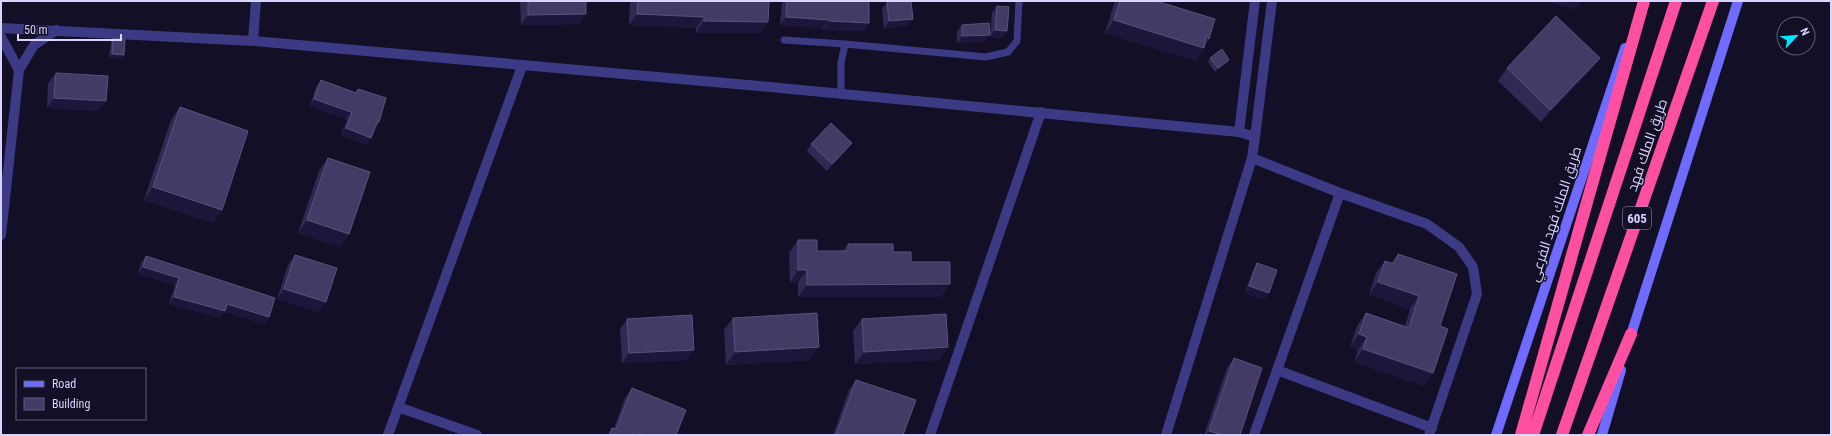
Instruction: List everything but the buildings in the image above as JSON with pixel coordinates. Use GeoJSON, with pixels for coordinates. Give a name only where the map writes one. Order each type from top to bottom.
{"type":"FeatureCollection","features":[{"type":"Feature","properties":{"kind":"highway"},"geometry":{"type":"LineString","coordinates":[[1521,435],[1644,1]]}},
{"type":"Feature","properties":{"kind":"highway","name":"طريق الملك فهد"},"geometry":{"type":"LineString","coordinates":[[1533,435],[1676,1]]}},
{"type":"Feature","properties":{"kind":"highway","name":"طريق الملك فهد"},"geometry":{"type":"LineString","coordinates":[[1562,435],[1713,1]]}},
{"type":"Feature","properties":{"kind":"highway"},"geometry":{"type":"LineString","coordinates":[[1588,435],[1631,334]]}},
{"type":"Feature","properties":{"kind":"main road","name":"طريق الملك فهد الفرعي"},"geometry":{"type":"LineString","coordinates":[[1496,435],[1641,1]]}},
{"type":"Feature","properties":{"kind":"main road"},"geometry":{"type":"LineString","coordinates":[[1602,435],[1631,334],[1738,1]]}},
{"type":"Feature","properties":{"kind":"street"},"geometry":{"type":"LineString","coordinates":[[254,42],[256,1]]}},
{"type":"Feature","properties":{"kind":"street"},"geometry":{"type":"LineString","coordinates":[[1239,132],[1255,1]]}},
{"type":"Feature","properties":{"kind":"street"},"geometry":{"type":"LineString","coordinates":[[1166,435],[1252,158],[1272,1]]}},
{"type":"Feature","properties":{"kind":"street"},"geometry":{"type":"LineString","coordinates":[[1,28],[254,42],[1041,112],[1239,132],[1254,137]]}},
{"type":"Feature","properties":{"kind":"street"},"geometry":{"type":"LineString","coordinates":[[1,235],[19,70],[34,46],[56,30]]}},
{"type":"Feature","properties":{"kind":"street"},"geometry":{"type":"LineString","coordinates":[[1,37],[19,70]]}},
{"type":"Feature","properties":{"kind":"street"},"geometry":{"type":"LineString","coordinates":[[388,435],[522,66]]}},
{"type":"Feature","properties":{"kind":"street"},"geometry":{"type":"LineString","coordinates":[[930,435],[1041,112]]}},
{"type":"Feature","properties":{"kind":"street"},"geometry":{"type":"LineString","coordinates":[[1252,158],[1340,193],[1427,224],[1459,247],[1472,267],[1477,294],[1430,432],[1277,370]]}},
{"type":"Feature","properties":{"kind":"street"},"geometry":{"type":"LineString","coordinates":[[1254,435],[1340,193]]}},
{"type":"Feature","properties":{"kind":"street"},"geometry":{"type":"LineString","coordinates":[[398,407],[477,435]]}},
{"type":"Feature","properties":{"kind":"lane"},"geometry":{"type":"LineString","coordinates":[[784,40],[986,57],[1008,52],[1017,41],[1019,1]]}},
{"type":"Feature","properties":{"kind":"lane"},"geometry":{"type":"LineString","coordinates":[[841,94],[841,63],[845,44]]}}]}
